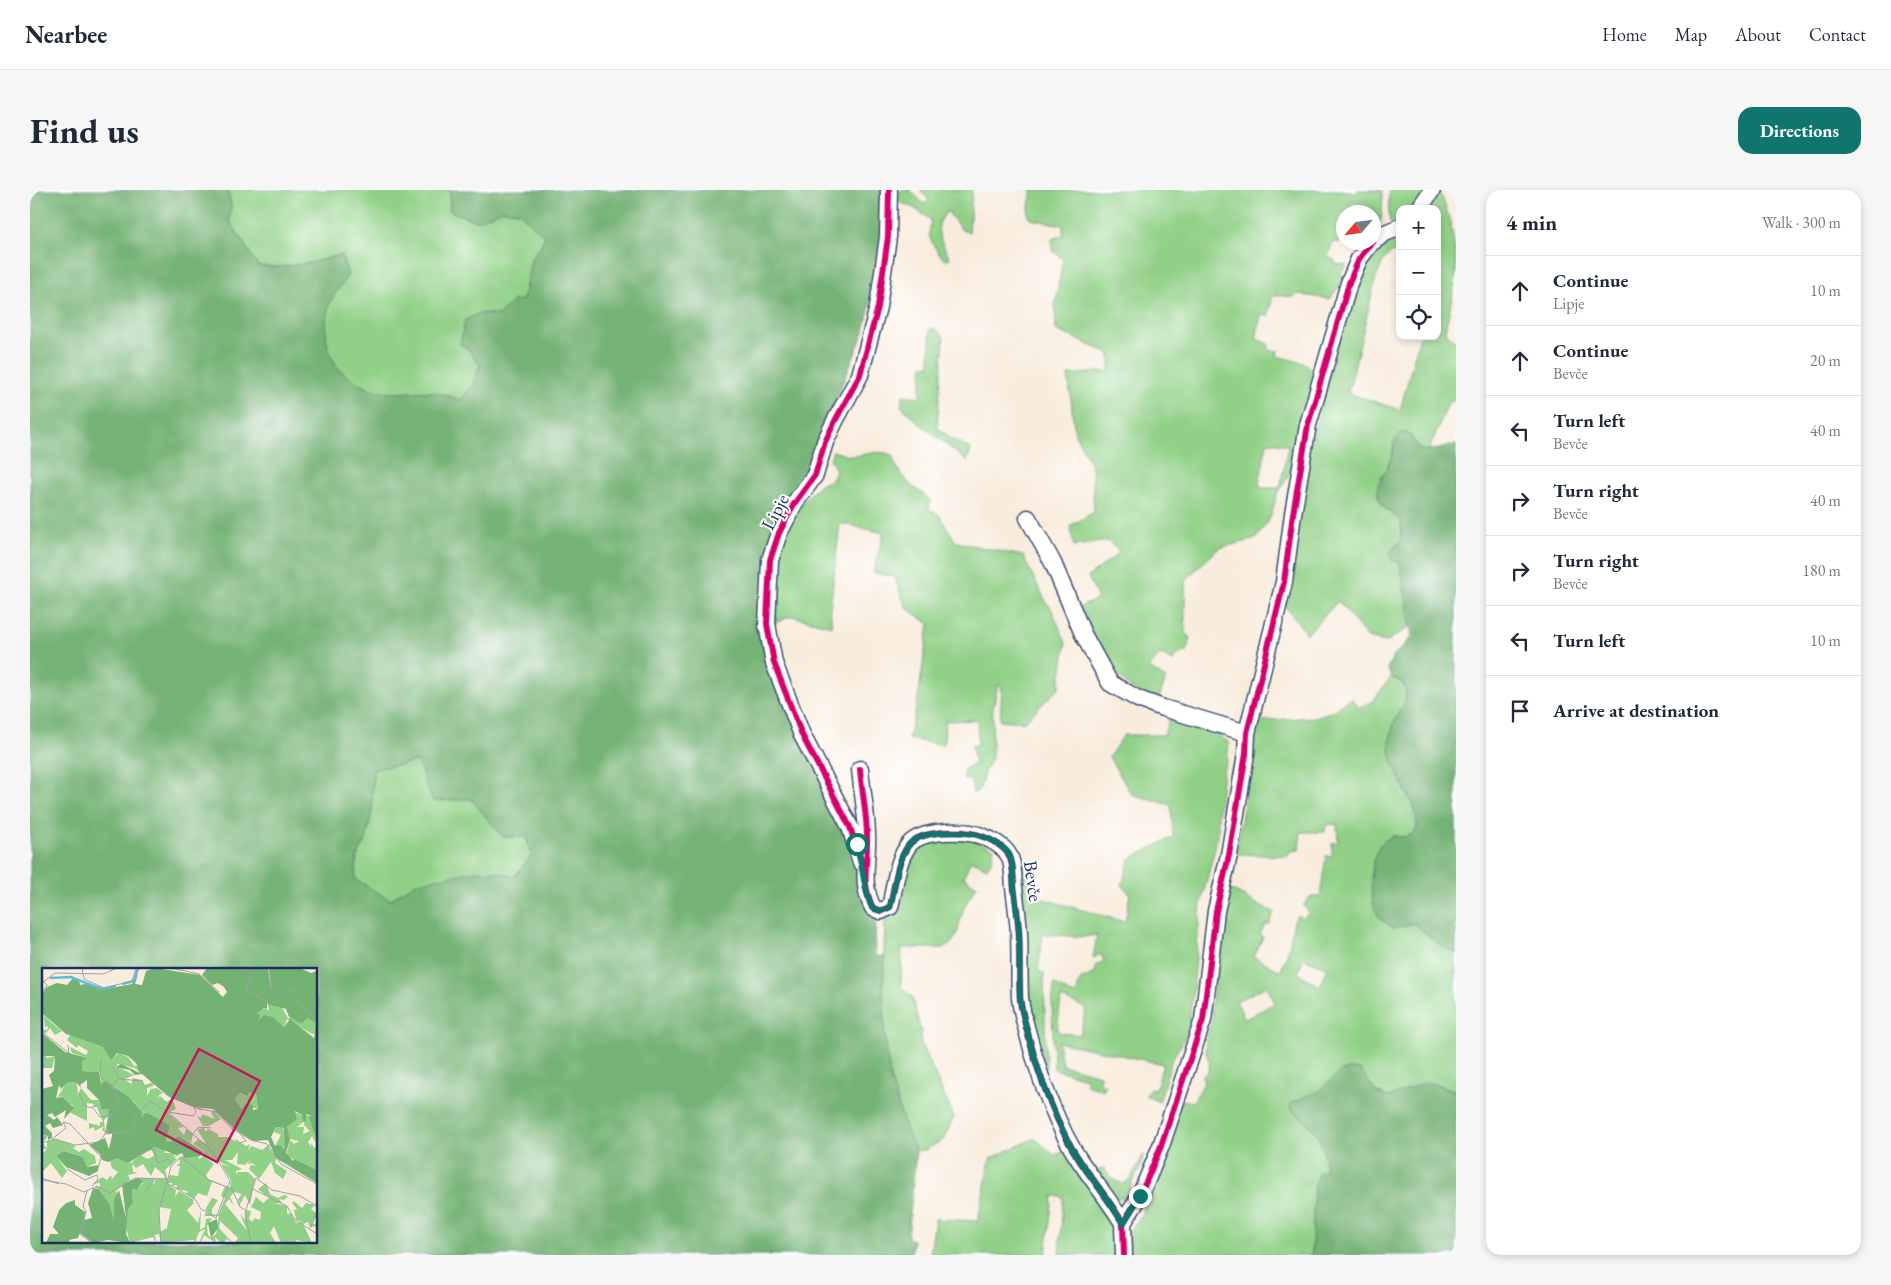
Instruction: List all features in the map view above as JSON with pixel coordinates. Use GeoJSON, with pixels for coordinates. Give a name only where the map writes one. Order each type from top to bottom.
{"type":"FeatureCollection","features":[{"type":"Feature","properties":{"kind":"street","name":"Lipje"},"geometry":{"type":"LineString","coordinates":[[864,874],[850,828],[802,735],[774,663],[767,624],[770,560],[779,533],[794,504],[815,475],[825,442],[834,421],[860,375],[878,307],[888,237],[889,190]]}},
{"type":"Feature","properties":{"kind":"street"},"geometry":{"type":"LineString","coordinates":[[1422,205],[1432,190]]}},
{"type":"Feature","properties":{"kind":"street"},"geometry":{"type":"LineString","coordinates":[[1381,236],[1396,229]]}},
{"type":"Feature","properties":{"kind":"street"},"geometry":{"type":"LineString","coordinates":[[1124,1255],[1123,1224],[1140,1196],[1161,1146],[1203,1020],[1216,911],[1229,855],[1246,754],[1247,733],[1284,582],[1308,425],[1349,283],[1359,260],[1367,250]]}},
{"type":"Feature","properties":{"kind":"street"},"geometry":{"type":"LineString","coordinates":[[1028,518],[1053,563],[1083,634],[1110,683],[1138,699],[1162,708],[1247,733]]}},
{"type":"Feature","properties":{"kind":"street","name":"Bevče"},"geometry":{"type":"LineString","coordinates":[[860,769],[867,843],[864,874],[867,897],[872,908],[881,911],[890,907],[903,854],[909,844],[924,835],[940,832],[983,836],[1009,855],[1012,866],[1019,933],[1020,999],[1030,1040],[1067,1139],[1079,1161],[1112,1204],[1123,1224]]}},
{"type":"Feature","properties":{"kind":"green space"},"geometry":{"type":"Polygon","coordinates":[[[30,190],[228,190],[231,206],[229,220],[258,266],[290,266],[341,255],[348,275],[329,304],[326,338],[334,362],[342,371],[364,386],[379,391],[391,393],[432,392],[461,400],[473,385],[480,365],[468,349],[460,344],[465,320],[479,313],[499,315],[512,301],[523,300],[532,256],[540,247],[545,237],[519,212],[503,210],[476,221],[450,211],[450,190],[882,190],[883,217],[872,296],[864,332],[795,493],[761,606],[876,916],[875,956],[885,957],[883,990],[885,1039],[890,1077],[905,1128],[916,1151],[908,1238],[913,1240],[911,1255],[30,1255],[30,190]],[[417,761],[373,770],[372,811],[366,840],[357,857],[355,879],[390,900],[416,883],[464,873],[478,871],[497,872],[514,877],[532,855],[526,837],[503,837],[471,799],[433,801],[417,761]]]}},
{"type":"Feature","properties":{"kind":"green space"},"geometry":{"type":"Polygon","coordinates":[[[228,190],[450,190],[450,211],[476,221],[503,210],[519,212],[545,237],[540,247],[532,256],[523,300],[512,301],[499,315],[479,313],[460,344],[468,349],[480,365],[473,385],[461,400],[432,392],[385,392],[364,386],[352,379],[334,362],[329,350],[326,338],[326,323],[329,304],[348,275],[341,255],[290,266],[258,266],[229,220],[231,206],[228,190]]]}},
{"type":"Feature","properties":{"kind":"green space"},"geometry":{"type":"Polygon","coordinates":[[[910,190],[924,204],[929,200],[921,190],[972,190],[969,232],[961,229],[947,211],[939,224],[939,235],[950,258],[945,260],[938,253],[931,240],[929,232],[931,220],[914,208],[894,200],[899,192],[910,190]]]}},
{"type":"Feature","properties":{"kind":"green space"},"geometry":{"type":"Polygon","coordinates":[[[1032,190],[1344,190],[1356,194],[1358,190],[1382,190],[1381,217],[1381,205],[1336,205],[1336,242],[1332,243],[1328,258],[1335,260],[1335,264],[1346,265],[1345,269],[1340,272],[1341,275],[1346,276],[1330,299],[1296,294],[1293,297],[1273,295],[1268,316],[1261,315],[1256,339],[1269,344],[1268,350],[1278,351],[1277,356],[1307,364],[1316,375],[1294,466],[1277,495],[1270,518],[1256,539],[1219,548],[1185,580],[1185,633],[1191,638],[1186,651],[1176,656],[1173,661],[1160,654],[1149,668],[1166,679],[1158,701],[1142,695],[1129,687],[1115,673],[1099,648],[1080,607],[1098,599],[1088,577],[1119,553],[1109,541],[1074,546],[1070,526],[1094,512],[1092,466],[1075,434],[1068,375],[1110,371],[1110,354],[1056,330],[1055,306],[1063,259],[1052,250],[1052,239],[1063,235],[1063,225],[1030,219],[1028,212],[1032,190]],[[1270,442],[1267,443],[1259,484],[1261,488],[1280,488],[1288,445],[1270,442]]]}},
{"type":"Feature","properties":{"kind":"green space"},"geometry":{"type":"Polygon","coordinates":[[[1389,190],[1415,190],[1424,193],[1416,205],[1396,205],[1396,224],[1392,226],[1389,213],[1389,190]]]}},
{"type":"Feature","properties":{"kind":"green space"},"geometry":{"type":"Polygon","coordinates":[[[1438,190],[1443,199],[1452,230],[1456,273],[1445,331],[1456,342],[1456,401],[1449,401],[1429,450],[1421,451],[1408,433],[1394,439],[1392,457],[1379,483],[1378,498],[1385,509],[1401,520],[1400,562],[1411,622],[1409,627],[1386,642],[1368,638],[1338,601],[1307,634],[1285,606],[1298,488],[1349,302],[1366,262],[1376,250],[1381,250],[1381,244],[1396,235],[1396,252],[1390,253],[1383,261],[1375,281],[1348,393],[1400,410],[1419,340],[1441,340],[1441,205],[1426,205],[1438,190]]]}},
{"type":"Feature","properties":{"kind":"green space"},"geometry":{"type":"Polygon","coordinates":[[[930,329],[936,329],[944,337],[937,427],[949,437],[971,449],[967,461],[919,423],[901,406],[903,395],[920,397],[923,366],[930,365],[930,329]]]}},
{"type":"Feature","properties":{"kind":"green space"},"geometry":{"type":"Polygon","coordinates":[[[1400,433],[1408,433],[1421,451],[1439,449],[1456,444],[1456,954],[1434,941],[1414,923],[1394,928],[1384,922],[1376,912],[1373,904],[1371,883],[1376,852],[1384,841],[1393,836],[1406,837],[1413,834],[1417,829],[1418,820],[1395,769],[1390,749],[1393,725],[1406,700],[1406,695],[1403,683],[1391,677],[1387,668],[1395,654],[1412,637],[1400,562],[1392,561],[1390,552],[1401,540],[1401,520],[1383,505],[1377,490],[1400,433]]]}},
{"type":"Feature","properties":{"kind":"green space"},"geometry":{"type":"Polygon","coordinates":[[[833,451],[850,456],[877,452],[892,455],[895,464],[907,482],[930,501],[929,509],[939,515],[956,542],[1023,556],[1046,602],[1051,608],[1066,643],[1059,688],[1024,722],[1000,720],[1002,687],[998,685],[993,708],[992,758],[985,770],[977,792],[973,793],[971,780],[964,780],[964,769],[975,764],[972,746],[978,745],[977,720],[945,721],[944,745],[908,739],[917,705],[929,624],[906,607],[894,576],[873,573],[884,533],[840,523],[830,609],[832,626],[791,616],[771,625],[776,554],[801,504],[818,486],[833,479],[836,470],[830,459],[833,451]]]}},
{"type":"Feature","properties":{"kind":"green space"},"geometry":{"type":"Polygon","coordinates":[[[1391,677],[1403,683],[1406,692],[1405,703],[1399,712],[1390,751],[1401,783],[1414,805],[1417,828],[1414,833],[1405,837],[1393,836],[1414,923],[1435,941],[1456,954],[1456,1091],[1437,1084],[1389,1097],[1377,1093],[1360,1070],[1350,1069],[1341,1072],[1319,1091],[1292,1103],[1291,1109],[1314,1129],[1323,1146],[1326,1169],[1314,1190],[1311,1255],[1129,1255],[1129,1231],[1142,1215],[1181,1100],[1193,1102],[1204,1083],[1202,1076],[1208,1072],[1210,1063],[1206,1044],[1213,1014],[1210,1011],[1217,965],[1221,958],[1220,922],[1225,891],[1237,892],[1274,912],[1269,924],[1265,924],[1260,935],[1263,937],[1254,957],[1281,971],[1289,948],[1294,921],[1297,915],[1303,918],[1309,912],[1303,906],[1310,897],[1320,897],[1326,856],[1332,856],[1332,843],[1338,842],[1337,824],[1326,825],[1325,832],[1301,832],[1299,850],[1290,851],[1288,856],[1236,854],[1253,742],[1258,721],[1314,717],[1331,712],[1351,698],[1359,708],[1373,701],[1391,677]],[[1304,958],[1298,973],[1320,986],[1328,968],[1304,958]],[[1267,986],[1236,1001],[1245,1019],[1275,1003],[1267,986]]]}},
{"type":"Feature","properties":{"kind":"green space"},"geometry":{"type":"Polygon","coordinates":[[[1170,717],[1214,731],[1229,743],[1227,761],[1223,771],[1218,836],[1201,903],[1187,1035],[1172,1059],[1159,1102],[1146,1096],[1150,1088],[1156,1089],[1163,1064],[1058,1042],[1062,1065],[1100,1075],[1099,1083],[1105,1085],[1103,1090],[1086,1084],[1086,1078],[1054,1069],[1052,1006],[1054,984],[1076,995],[1080,980],[1095,973],[1096,965],[1104,961],[1101,954],[1093,958],[1097,935],[1084,937],[1043,934],[1038,971],[1044,973],[1046,1068],[1027,1009],[1019,876],[1021,871],[1025,870],[1033,896],[1125,922],[1130,894],[1122,885],[1130,859],[1173,837],[1171,805],[1131,794],[1109,757],[1124,735],[1164,735],[1170,717]],[[1061,998],[1057,1031],[1080,1035],[1086,1008],[1061,998]]]}},
{"type":"Feature","properties":{"kind":"green space"},"geometry":{"type":"Polygon","coordinates":[[[417,760],[433,801],[471,799],[503,837],[526,837],[532,855],[514,877],[497,872],[478,871],[464,873],[404,890],[390,900],[355,879],[357,857],[366,840],[372,811],[373,770],[417,760]]]}},
{"type":"Feature","properties":{"kind":"green space"},"geometry":{"type":"Polygon","coordinates":[[[964,837],[994,848],[992,860],[987,868],[971,860],[963,877],[977,886],[964,908],[955,938],[952,943],[942,948],[902,948],[901,987],[912,996],[921,1032],[921,1044],[954,1117],[943,1140],[925,1150],[916,1151],[905,1128],[890,1077],[885,1039],[883,990],[885,917],[907,853],[926,838],[964,837]]]}},
{"type":"Feature","properties":{"kind":"green space"},"geometry":{"type":"Polygon","coordinates":[[[1350,1069],[1360,1070],[1377,1093],[1389,1097],[1427,1082],[1456,1091],[1456,1255],[1311,1255],[1314,1190],[1318,1173],[1326,1169],[1317,1134],[1290,1109],[1291,1103],[1319,1091],[1341,1071],[1350,1069]]]}},
{"type":"Feature","properties":{"kind":"green space"},"geometry":{"type":"Polygon","coordinates":[[[1035,1138],[1054,1155],[1070,1150],[1115,1218],[1121,1255],[1059,1255],[1063,1201],[1061,1196],[1053,1196],[1046,1255],[930,1255],[935,1219],[978,1221],[990,1159],[1035,1138]]]}},
{"type":"Feature","properties":{"kind":"green space"},"geometry":{"type":"Polygon","coordinates":[[[1144,1154],[1139,1171],[1133,1180],[1129,1192],[1125,1196],[1114,1200],[1092,1173],[1104,1168],[1117,1182],[1124,1184],[1131,1177],[1144,1154]]]}},
{"type":"Feature","properties":{"kind":"cycle path"},"geometry":{"type":"LineString","coordinates":[[862,864],[850,827],[802,735],[774,663],[767,624],[770,560],[779,533],[794,504],[815,475],[825,442],[860,375],[878,307],[888,237],[889,190]]}},
{"type":"Feature","properties":{"kind":"cycle path"},"geometry":{"type":"LineString","coordinates":[[1124,1255],[1123,1223],[1140,1196],[1161,1146],[1203,1020],[1216,911],[1229,855],[1246,754],[1247,733],[1284,582],[1308,425],[1349,283],[1359,259],[1366,250]]}},
{"type":"Feature","properties":{"kind":"cycle path"},"geometry":{"type":"LineString","coordinates":[[860,769],[867,825],[866,883],[873,908],[881,911],[890,907],[898,867],[904,853],[914,840],[922,836],[944,832],[976,834],[994,842],[1008,854],[1012,866],[1019,927],[1021,1003],[1038,1069],[1064,1134],[1080,1161],[1123,1223]]}},
{"type":"Feature","properties":{"kind":"route"},"geometry":{"type":"LineString","coordinates":[[857,844],[867,897],[872,908],[881,911],[890,907],[903,854],[909,844],[924,835],[940,832],[983,836],[1009,855],[1012,866],[1019,933],[1020,999],[1030,1040],[1048,1092],[1067,1139],[1079,1161],[1112,1204],[1123,1224],[1140,1196]]}}]}
